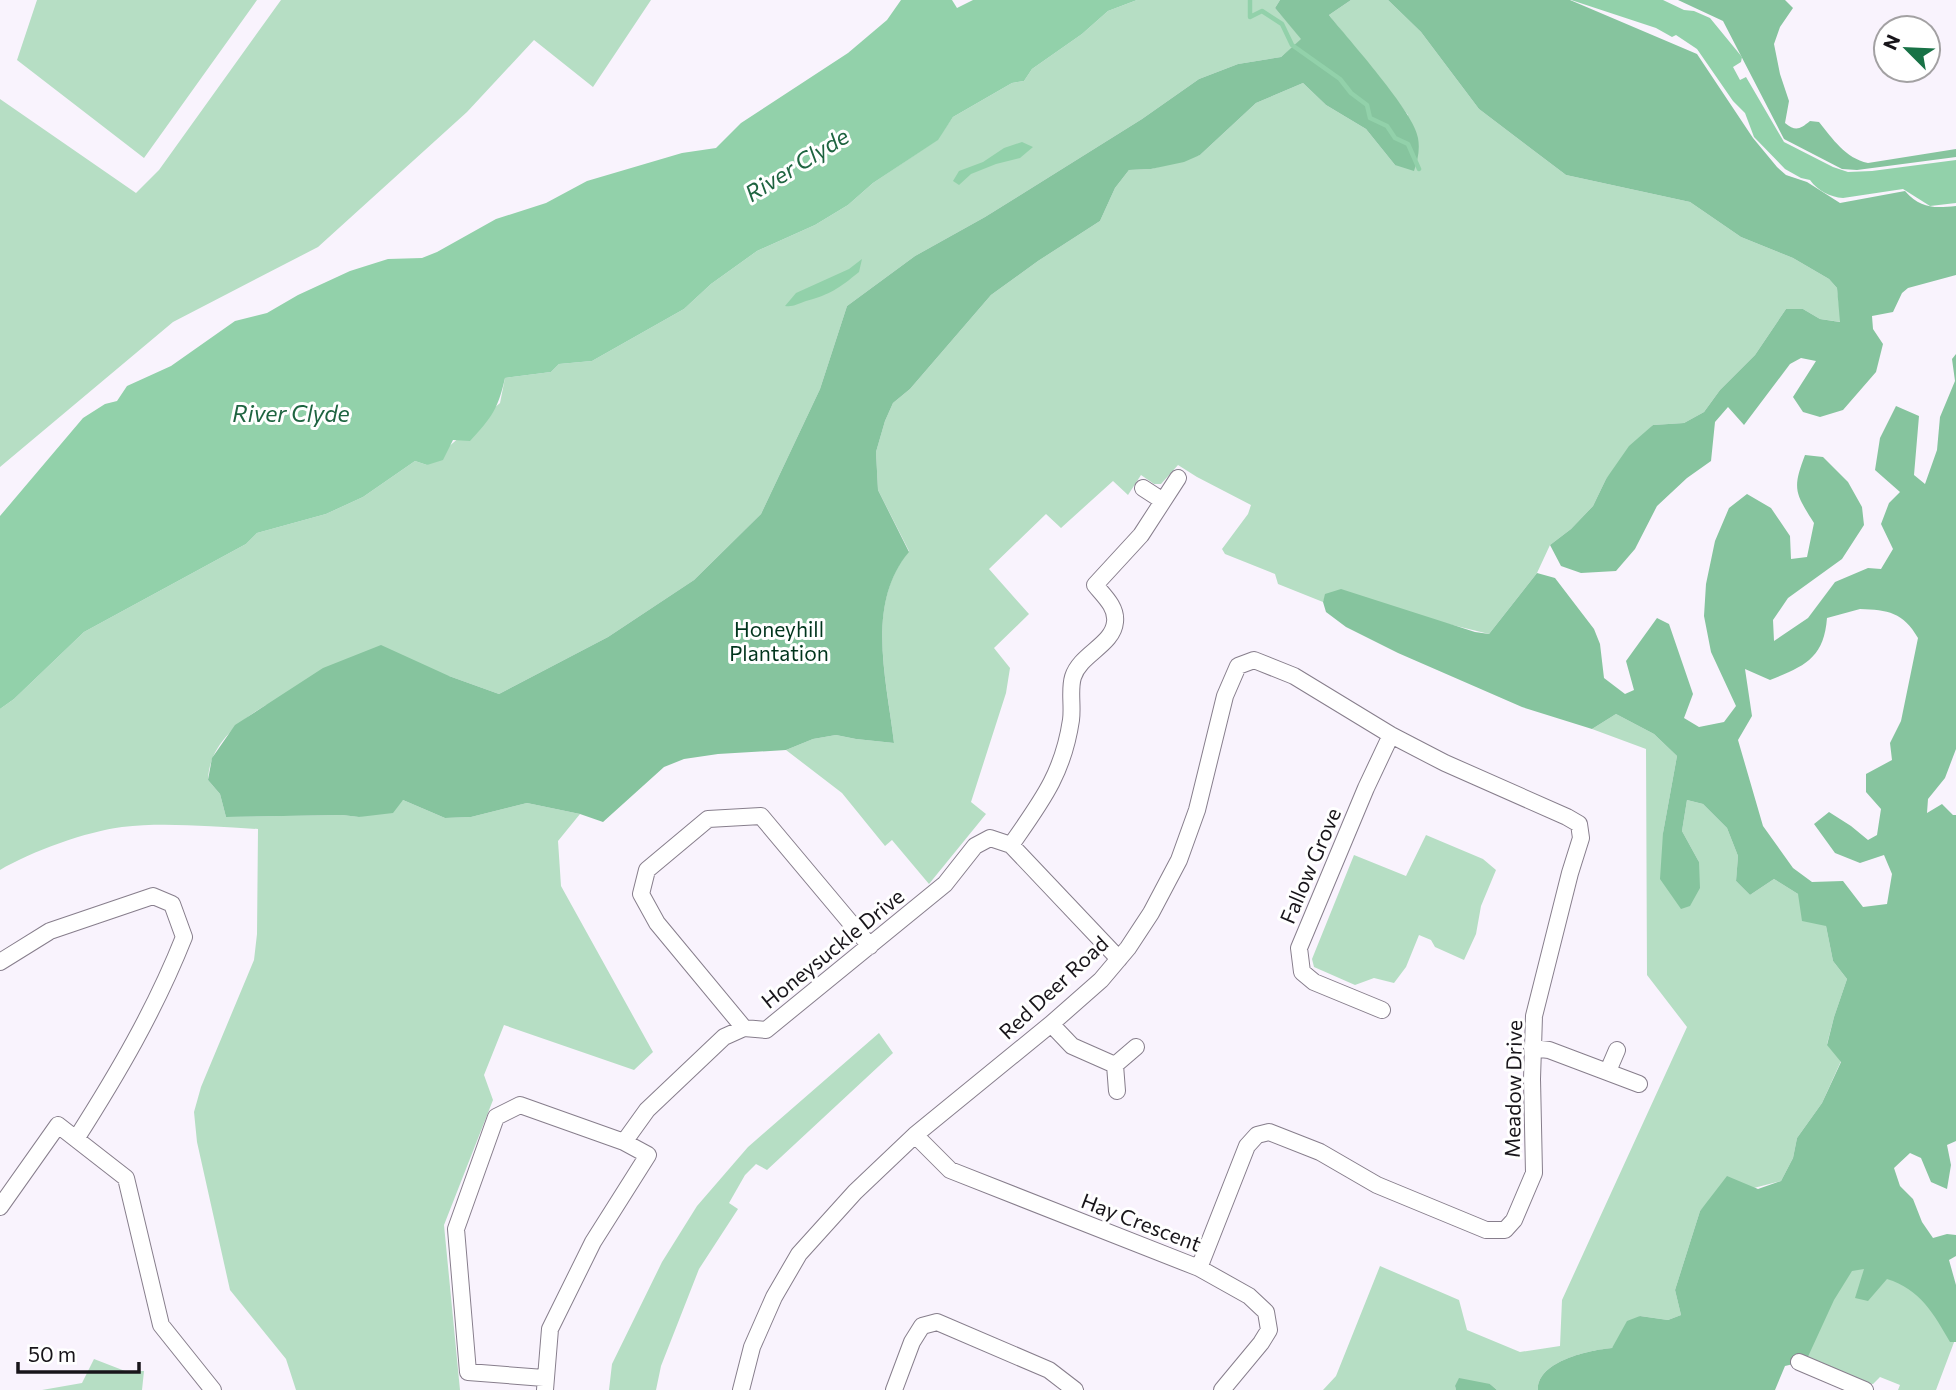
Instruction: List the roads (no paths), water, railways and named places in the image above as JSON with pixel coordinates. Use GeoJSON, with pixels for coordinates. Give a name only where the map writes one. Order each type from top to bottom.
{"type":"FeatureCollection","features":[{"type":"Feature","properties":{"kind":"street"},"geometry":{"type":"LineString","coordinates":[[1119,959],[1011,845],[1052,785],[1063,758],[1071,719],[1073,677],[1079,666],[1111,634],[1116,621],[1112,606],[1095,585],[1141,535],[1178,478]]}},
{"type":"Feature","properties":{"kind":"street"},"geometry":{"type":"LineString","coordinates":[[1143,488],[1163,501]]}},
{"type":"Feature","properties":{"kind":"street","name":"Red Deer Road"},"geometry":{"type":"LineString","coordinates":[[741,1390],[752,1347],[774,1297],[799,1254],[855,1192],[915,1135],[1101,980],[1151,913],[1179,860],[1197,810],[1225,696],[1238,666],[1254,660],[1294,676],[1391,735]]}},
{"type":"Feature","properties":{"kind":"street","name":"Fallow Grove"},"geometry":{"type":"LineString","coordinates":[[1382,1010],[1314,982],[1302,972],[1299,948],[1391,735]]}},
{"type":"Feature","properties":{"kind":"street","name":"Meadow Drive"},"geometry":{"type":"LineString","coordinates":[[1199,1268],[1248,1146],[1257,1135],[1269,1132],[1320,1152],[1377,1185],[1486,1230],[1505,1230],[1514,1220],[1534,1172],[1534,1016],[1581,838],[1579,824],[1445,763],[1391,735]]}},
{"type":"Feature","properties":{"kind":"street"},"geometry":{"type":"LineString","coordinates":[[744,1028],[657,923],[641,894],[647,870],[708,819],[761,816],[870,946]]}},
{"type":"Feature","properties":{"kind":"street","name":"Honeysuckle Drive"},"geometry":{"type":"LineString","coordinates":[[624,1142],[647,1110],[724,1037],[744,1028],[766,1030],[945,884],[975,846],[990,838],[1011,845]]}},
{"type":"Feature","properties":{"kind":"street"},"geometry":{"type":"LineString","coordinates":[[0,961],[50,931],[153,896],[173,904],[184,937],[170,973],[126,1060],[76,1139]]}},
{"type":"Feature","properties":{"kind":"street"},"geometry":{"type":"LineString","coordinates":[[1051,1024],[1072,1046],[1115,1065]]}},
{"type":"Feature","properties":{"kind":"street"},"geometry":{"type":"LineString","coordinates":[[1115,1065],[1136,1047]]}},
{"type":"Feature","properties":{"kind":"street"},"geometry":{"type":"LineString","coordinates":[[1532,1048],[1549,1050],[1639,1084]]}},
{"type":"Feature","properties":{"kind":"street"},"geometry":{"type":"LineString","coordinates":[[1608,1071],[1617,1050]]}},
{"type":"Feature","properties":{"kind":"street"},"geometry":{"type":"LineString","coordinates":[[1115,1065],[1117,1091]]}},
{"type":"Feature","properties":{"kind":"street"},"geometry":{"type":"LineString","coordinates":[[520,1105],[624,1142],[648,1155],[593,1242],[550,1329],[545,1384],[468,1372],[456,1229],[496,1117],[520,1105]]}},
{"type":"Feature","properties":{"kind":"street"},"geometry":{"type":"LineString","coordinates":[[0,1207],[58,1125],[127,1178],[161,1325],[213,1390]]}},
{"type":"Feature","properties":{"kind":"street","name":"Hay Crescent"},"geometry":{"type":"LineString","coordinates":[[915,1135],[950,1170],[1199,1268],[1249,1296],[1266,1312],[1269,1330],[1222,1390]]}},
{"type":"Feature","properties":{"kind":"street"},"geometry":{"type":"LineString","coordinates":[[894,1390],[912,1342],[922,1326],[937,1322],[1049,1370],[1074,1390]]}},
{"type":"Feature","properties":{"kind":"street"},"geometry":{"type":"LineString","coordinates":[[1799,1362],[1865,1390]]}},
{"type":"Feature","properties":{"kind":"water","name":"River Clyde"},"geometry":{"type":"Polygon","coordinates":[[[901,0],[952,0],[957,8],[973,0],[1137,0],[1108,11],[1082,34],[1032,69],[1024,81],[1012,83],[953,117],[938,140],[873,183],[848,205],[815,225],[757,251],[711,284],[684,309],[592,361],[559,364],[551,372],[505,378],[500,398],[489,419],[470,441],[453,440],[443,460],[427,465],[415,461],[363,497],[326,514],[257,533],[246,544],[84,632],[0,709],[0,516],[83,418],[105,404],[117,401],[127,386],[171,366],[235,321],[267,313],[350,271],[388,259],[422,258],[496,219],[546,203],[587,181],[682,153],[716,148],[741,123],[848,53],[887,20],[901,0]]]}},
{"type":"Feature","properties":{"kind":"water"},"geometry":{"type":"Polygon","coordinates":[[[1571,0],[1663,0],[1710,18],[1742,57],[1741,62],[1733,67],[1740,80],[1746,77],[1784,142],[1848,172],[1956,160],[1956,203],[1930,206],[1903,189],[1843,198],[1825,193],[1810,180],[1785,169],[1754,137],[1745,113],[1733,101],[1697,49],[1676,35],[1672,37],[1656,28],[1571,0]]]}},
{"type":"Feature","properties":{"kind":"water"},"geometry":{"type":"Polygon","coordinates":[[[1022,142],[1033,147],[1020,158],[971,174],[959,185],[953,181],[959,171],[1022,142]]]}},
{"type":"Feature","properties":{"kind":"water"},"geometry":{"type":"Polygon","coordinates":[[[862,259],[859,272],[834,290],[796,305],[785,306],[796,293],[849,269],[862,259]]]}},
{"type":"Feature","properties":{"kind":"waterway"},"geometry":{"type":"LineString","coordinates":[[1250,0],[1250,17],[1262,11],[1282,24],[1292,45],[1340,79],[1351,93],[1367,105],[1370,118],[1387,126],[1395,138],[1408,144],[1419,169]]}},
{"type":"Feature","properties":{"kind":"park label","name":"Honeyhill Plantation"},"geometry":{"type":"Point","coordinates":[779,642]}}]}
